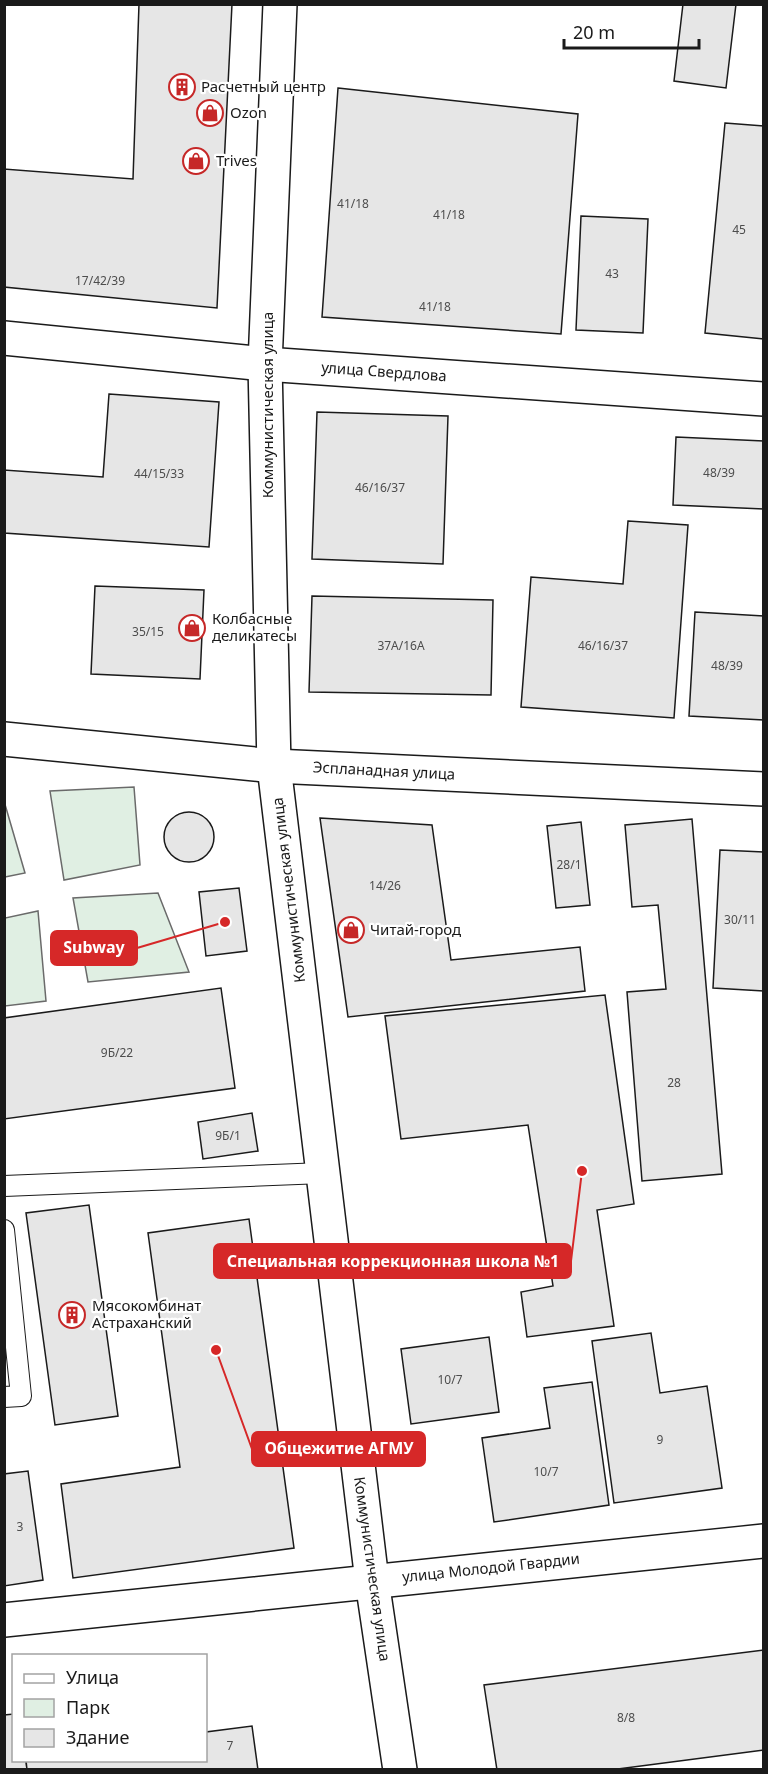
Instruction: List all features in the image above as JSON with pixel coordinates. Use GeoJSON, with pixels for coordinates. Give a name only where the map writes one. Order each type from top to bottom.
{"type":"FeatureCollection","features":[{"type":"Feature","properties":{"kind":"main road","name":"Коммунистическая улица"},"geometry":{"type":"LineString","coordinates":[[280,4],[265,364],[274,766],[372,1581],[400,1770]]}},
{"type":"Feature","properties":{"kind":"main road","name":"улица Свердлова"},"geometry":{"type":"LineString","coordinates":[[4,338],[265,364],[764,399]]}},
{"type":"Feature","properties":{"kind":"main road","name":"Эспланадная улица"},"geometry":{"type":"LineString","coordinates":[[4,740],[274,766],[764,789]]}},
{"type":"Feature","properties":{"kind":"main road","name":"улица Молодой Гвардии"},"geometry":{"type":"LineString","coordinates":[[4,1620],[764,1541]]}},
{"type":"Feature","properties":{"kind":"lane"},"geometry":{"type":"LineString","coordinates":[[4,1186],[323,1173]]}},
{"type":"Feature","properties":{"kind":"lane"},"geometry":{"type":"LineString","coordinates":[[4,1230],[21,1396],[4,1397]]}},
{"type":"Feature","properties":{"kind":"green space"},"geometry":{"type":"Polygon","coordinates":[[[134,787],[140,865],[64,880],[50,791],[134,787]]]}},
{"type":"Feature","properties":{"kind":"green space"},"geometry":{"type":"Polygon","coordinates":[[[4,801],[25,873],[5,877],[4,877],[4,801]]]}},
{"type":"Feature","properties":{"kind":"green space"},"geometry":{"type":"Polygon","coordinates":[[[158,893],[189,972],[88,982],[73,898],[158,893]]]}},
{"type":"Feature","properties":{"kind":"green space"},"geometry":{"type":"Polygon","coordinates":[[[38,911],[46,1001],[5,1006],[5,918],[38,911]]]}},
{"type":"Feature","properties":{"kind":"building","name":"Расчетный центр"},"geometry":{"type":"Polygon","coordinates":[[[139,4],[232,4],[217,308],[4,287],[4,169],[133,179],[139,4]]]}},
{"type":"Feature","properties":{"kind":"building"},"geometry":{"type":"Polygon","coordinates":[[[683,4],[736,4],[726,88],[674,81],[683,4]]]}},
{"type":"Feature","properties":{"kind":"building"},"geometry":{"type":"Polygon","coordinates":[[[338,88],[578,114],[561,334],[322,317],[338,88]]]}},
{"type":"Feature","properties":{"kind":"building"},"geometry":{"type":"Polygon","coordinates":[[[725,123],[764,126],[764,339],[705,333],[725,123]]]}},
{"type":"Feature","properties":{"kind":"building"},"geometry":{"type":"Polygon","coordinates":[[[581,216],[648,219],[643,333],[576,330],[581,216]]]}},
{"type":"Feature","properties":{"kind":"building"},"geometry":{"type":"Polygon","coordinates":[[[109,394],[219,402],[209,547],[4,533],[4,470],[103,477],[109,394]]]}},
{"type":"Feature","properties":{"kind":"building"},"geometry":{"type":"Polygon","coordinates":[[[317,412],[448,416],[443,564],[312,559],[317,412]]]}},
{"type":"Feature","properties":{"kind":"building"},"geometry":{"type":"Polygon","coordinates":[[[676,437],[764,441],[764,509],[673,505],[676,437]]]}},
{"type":"Feature","properties":{"kind":"building"},"geometry":{"type":"Polygon","coordinates":[[[628,521],[688,525],[674,718],[521,707],[531,577],[623,584],[628,521]]]}},
{"type":"Feature","properties":{"kind":"building"},"geometry":{"type":"Polygon","coordinates":[[[95,586],[204,590],[200,679],[91,674],[95,586]]]}},
{"type":"Feature","properties":{"kind":"building"},"geometry":{"type":"Polygon","coordinates":[[[312,596],[493,600],[491,695],[309,692],[312,596]]]}},
{"type":"Feature","properties":{"kind":"building"},"geometry":{"type":"Polygon","coordinates":[[[695,612],[764,616],[764,720],[689,716],[695,612]]]}},
{"type":"Feature","properties":{"kind":"building"},"geometry":{"type":"Polygon","coordinates":[[[184,812],[194,812],[207,819],[214,832],[214,842],[207,855],[194,862],[184,862],[175,858],[168,851],[164,842],[164,832],[168,823],[175,816],[184,812]]]}},
{"type":"Feature","properties":{"kind":"building"},"geometry":{"type":"Polygon","coordinates":[[[320,818],[432,825],[451,960],[580,947],[585,991],[348,1017],[320,818]]]}},
{"type":"Feature","properties":{"kind":"building"},"geometry":{"type":"Polygon","coordinates":[[[692,819],[722,1174],[642,1181],[627,992],[666,989],[658,905],[632,907],[625,825],[692,819]]]}},
{"type":"Feature","properties":{"kind":"building"},"geometry":{"type":"Polygon","coordinates":[[[581,822],[590,905],[556,908],[547,826],[581,822]]]}},
{"type":"Feature","properties":{"kind":"building"},"geometry":{"type":"Polygon","coordinates":[[[720,850],[764,852],[764,991],[713,988],[720,850]]]}},
{"type":"Feature","properties":{"kind":"building"},"geometry":{"type":"Polygon","coordinates":[[[239,888],[247,951],[206,956],[199,892],[239,888]]]}},
{"type":"Feature","properties":{"kind":"building"},"geometry":{"type":"Polygon","coordinates":[[[221,988],[235,1088],[4,1119],[4,1018],[221,988]]]}},
{"type":"Feature","properties":{"kind":"building"},"geometry":{"type":"Polygon","coordinates":[[[605,995],[634,1204],[597,1210],[614,1326],[527,1337],[521,1292],[553,1286],[528,1125],[401,1139],[385,1016],[605,995]]]}},
{"type":"Feature","properties":{"kind":"building"},"geometry":{"type":"Polygon","coordinates":[[[252,1113],[258,1151],[203,1159],[198,1122],[252,1113]]]}},
{"type":"Feature","properties":{"kind":"building","name":"Мясокомбинат Астраханский"},"geometry":{"type":"Polygon","coordinates":[[[89,1205],[118,1416],[55,1425],[26,1213],[89,1205]]]}},
{"type":"Feature","properties":{"kind":"building"},"geometry":{"type":"Polygon","coordinates":[[[249,1219],[294,1548],[73,1578],[61,1484],[180,1467],[148,1233],[249,1219]]]}},
{"type":"Feature","properties":{"kind":"building"},"geometry":{"type":"Polygon","coordinates":[[[651,1333],[660,1393],[707,1386],[722,1488],[614,1503],[592,1341],[651,1333]]]}},
{"type":"Feature","properties":{"kind":"building"},"geometry":{"type":"Polygon","coordinates":[[[489,1337],[499,1412],[411,1424],[401,1349],[489,1337]]]}},
{"type":"Feature","properties":{"kind":"building"},"geometry":{"type":"Polygon","coordinates":[[[592,1382],[609,1505],[494,1522],[482,1438],[550,1428],[544,1388],[592,1382]]]}},
{"type":"Feature","properties":{"kind":"building"},"geometry":{"type":"Polygon","coordinates":[[[28,1471],[43,1580],[4,1586],[4,1474],[28,1471]]]}},
{"type":"Feature","properties":{"kind":"building"},"geometry":{"type":"Polygon","coordinates":[[[764,1650],[764,1750],[610,1770],[497,1770],[484,1685],[764,1650]]]}},
{"type":"Feature","properties":{"kind":"building"},"geometry":{"type":"Polygon","coordinates":[[[12,1714],[12,1762],[26,1762],[27,1770],[4,1770],[4,1715],[12,1714]]]}},
{"type":"Feature","properties":{"kind":"building"},"geometry":{"type":"Polygon","coordinates":[[[252,1726],[258,1770],[27,1770],[26,1762],[207,1762],[207,1732],[252,1726]]]}},
{"type":"Feature","properties":{"kind":"place","name":"Расчетный центр"},"geometry":{"type":"Point","coordinates":[182,87]}},
{"type":"Feature","properties":{"kind":"place","name":"Ozon"},"geometry":{"type":"Point","coordinates":[210,113]}},
{"type":"Feature","properties":{"kind":"place","name":"Trives"},"geometry":{"type":"Point","coordinates":[196,161]}},
{"type":"Feature","properties":{"kind":"place","name":"Колбасные деликатесы"},"geometry":{"type":"Point","coordinates":[192,628]}},
{"type":"Feature","properties":{"kind":"place","name":"Subway"},"geometry":{"type":"Point","coordinates":[225,922]}},
{"type":"Feature","properties":{"kind":"place","name":"Читай-город"},"geometry":{"type":"Point","coordinates":[351,930]}},
{"type":"Feature","properties":{"kind":"place","name":"Специальная коррекционная школа №1"},"geometry":{"type":"Point","coordinates":[582,1171]}},
{"type":"Feature","properties":{"kind":"place","name":"Мясокомбинат Астраханский"},"geometry":{"type":"Point","coordinates":[72,1315]}},
{"type":"Feature","properties":{"kind":"place","name":"Общежитие АГМУ"},"geometry":{"type":"Point","coordinates":[216,1350]}}]}
